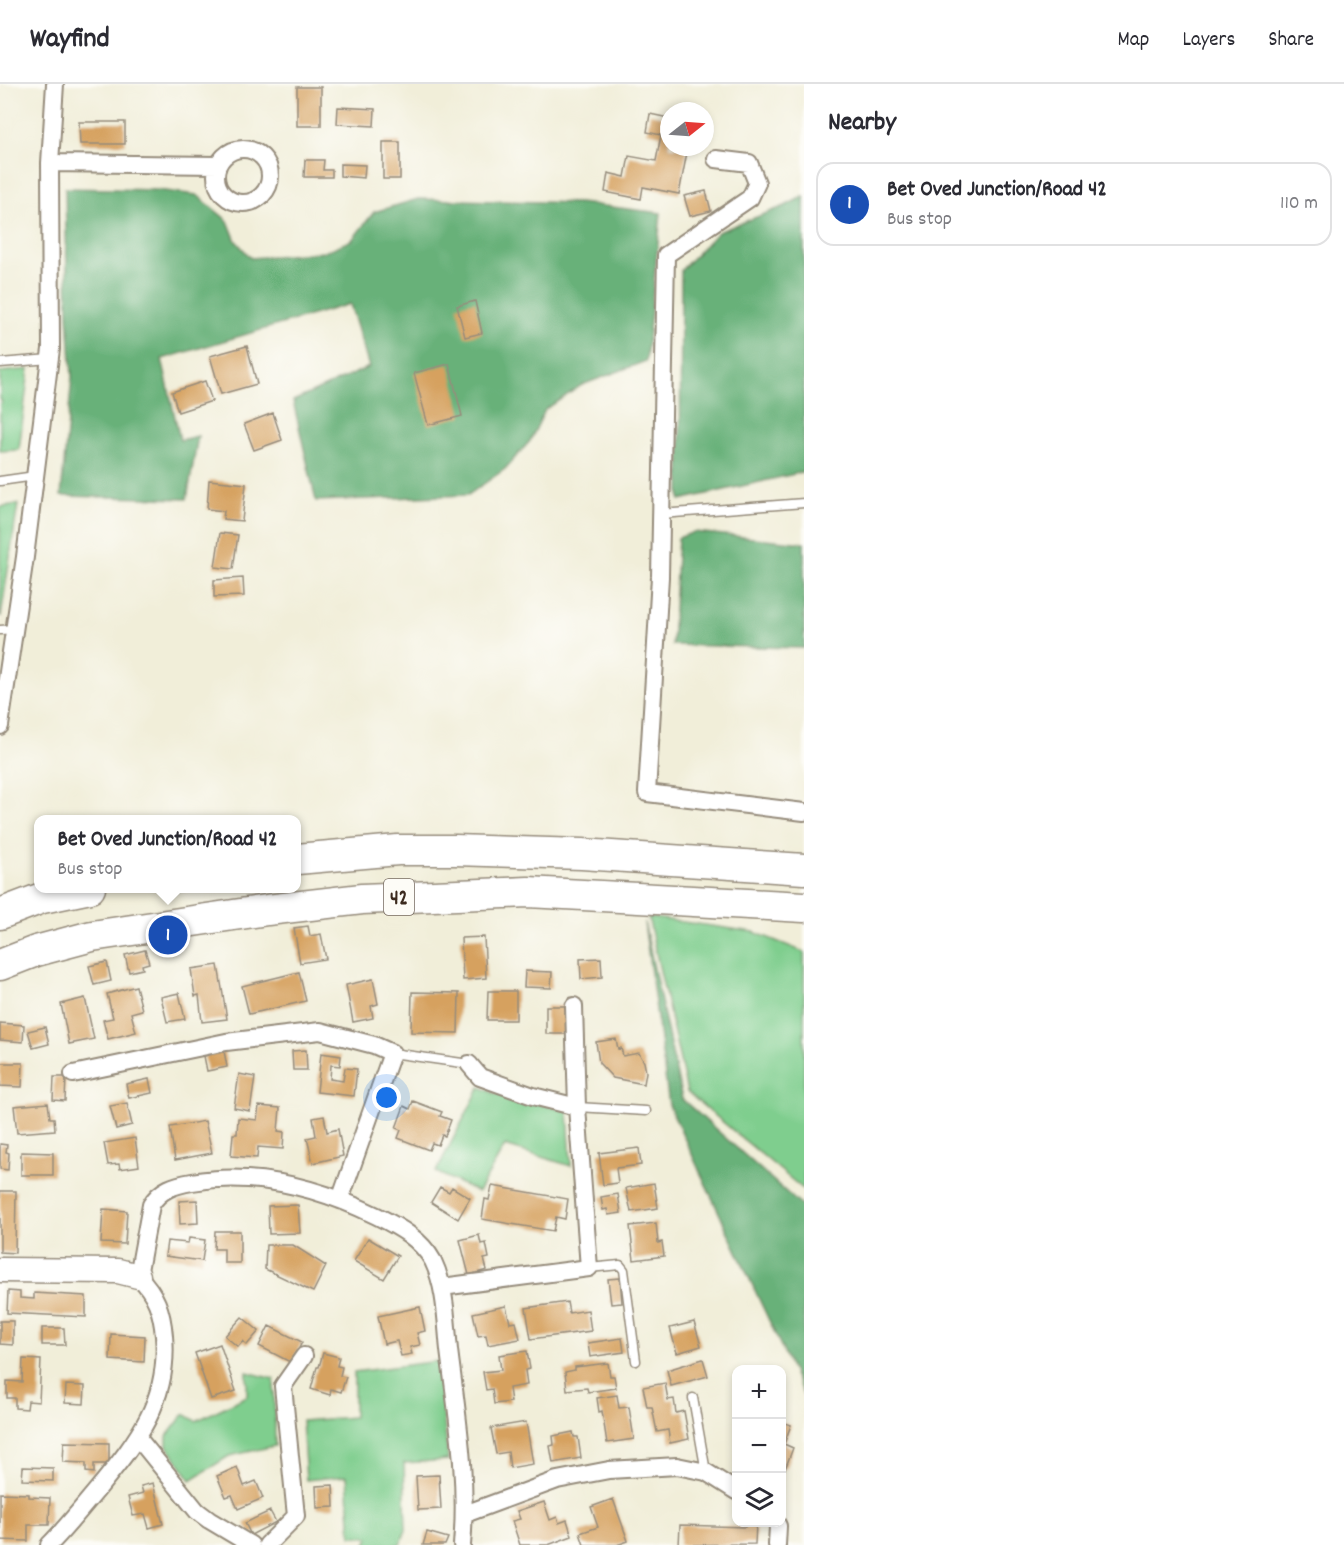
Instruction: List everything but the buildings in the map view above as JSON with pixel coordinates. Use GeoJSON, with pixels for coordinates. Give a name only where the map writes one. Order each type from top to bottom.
{"type":"FeatureCollection","features":[{"type":"Feature","properties":{"kind":"highway","name":"42"},"geometry":{"type":"LineString","coordinates":[[301,859],[398,849],[455,850],[582,854],[804,870]]}},
{"type":"Feature","properties":{"kind":"highway","name":"42"},"geometry":{"type":"LineString","coordinates":[[0,964],[36,951],[92,936],[362,898],[528,892],[804,908]]}},
{"type":"Feature","properties":{"kind":"highway"},"geometry":{"type":"LineString","coordinates":[[0,914],[42,898],[66,893]]}},
{"type":"Feature","properties":{"kind":"street"},"geometry":{"type":"LineString","coordinates":[[0,726],[7,629],[36,476],[50,359],[50,162],[55,84]]}},
{"type":"Feature","properties":{"kind":"street"},"geometry":{"type":"LineString","coordinates":[[716,159],[749,163],[758,183],[750,198],[666,255],[660,577],[647,793],[804,812]]}},
{"type":"Feature","properties":{"kind":"street"},"geometry":{"type":"LineString","coordinates":[[50,162],[218,165]]}},
{"type":"Feature","properties":{"kind":"street"},"geometry":{"type":"LineString","coordinates":[[442,1287],[590,1268],[577,1107],[574,1006]]}},
{"type":"Feature","properties":{"kind":"street"},"geometry":{"type":"LineString","coordinates":[[73,1074],[226,1042],[320,1031],[374,1045],[392,1053],[340,1200]]}},
{"type":"Feature","properties":{"kind":"street"},"geometry":{"type":"LineString","coordinates":[[468,1064],[480,1077],[533,1096],[577,1107]]}},
{"type":"Feature","properties":{"kind":"street"},"geometry":{"type":"LineString","coordinates":[[138,1275],[151,1205],[159,1193],[171,1187],[203,1180],[251,1179],[297,1186],[340,1200],[380,1217],[414,1238],[433,1262],[442,1287],[464,1473],[465,1514],[462,1545]]}},
{"type":"Feature","properties":{"kind":"street"},"geometry":{"type":"LineString","coordinates":[[0,1270],[118,1271],[138,1275],[153,1293],[160,1308],[165,1344],[164,1368],[160,1390],[149,1418],[138,1438],[52,1544]]}},
{"type":"Feature","properties":{"kind":"street"},"geometry":{"type":"LineString","coordinates":[[267,1545],[296,1516],[283,1386],[304,1356]]}},
{"type":"Feature","properties":{"kind":"street"},"geometry":{"type":"LineString","coordinates":[[138,1438],[197,1511],[251,1545]]}},
{"type":"Feature","properties":{"kind":"street"},"geometry":{"type":"LineString","coordinates":[[465,1514],[578,1475],[609,1470],[677,1466],[706,1472],[732,1488]]}},
{"type":"Feature","properties":{"kind":"street"},"geometry":{"type":"LineString","coordinates":[[777,1545],[778,1527]]}},
{"type":"Feature","properties":{"kind":"lane"},"geometry":{"type":"LineString","coordinates":[[0,363],[50,359]]}},
{"type":"Feature","properties":{"kind":"lane"},"geometry":{"type":"LineString","coordinates":[[0,481],[36,476]]}},
{"type":"Feature","properties":{"kind":"lane"},"geometry":{"type":"LineString","coordinates":[[661,514],[804,503]]}},
{"type":"Feature","properties":{"kind":"lane"},"geometry":{"type":"LineString","coordinates":[[392,1053],[468,1064]]}},
{"type":"Feature","properties":{"kind":"lane"},"geometry":{"type":"LineString","coordinates":[[577,1107],[646,1111]]}},
{"type":"Feature","properties":{"kind":"lane"},"geometry":{"type":"LineString","coordinates":[[590,1268],[620,1265],[624,1270],[636,1361]]}},
{"type":"Feature","properties":{"kind":"lane"},"geometry":{"type":"LineString","coordinates":[[693,1398],[706,1472]]}},
{"type":"Feature","properties":{"kind":"green space"},"geometry":{"type":"Polygon","coordinates":[[[65,188],[157,190],[197,195],[228,221],[236,241],[251,258],[324,252],[352,240],[374,212],[418,199],[579,203],[661,213],[646,361],[582,385],[545,410],[530,441],[505,469],[468,495],[316,501],[293,401],[369,367],[350,304],[162,359],[180,440],[198,436],[187,499],[61,496],[72,377],[65,188]]]}},
{"type":"Feature","properties":{"kind":"green space"},"geometry":{"type":"Polygon","coordinates":[[[804,196],[804,472],[680,500],[681,270],[718,232],[785,206],[804,196]]]}},
{"type":"Feature","properties":{"kind":"green space"},"geometry":{"type":"Polygon","coordinates":[[[29,369],[19,450],[0,451],[0,404],[2,402],[0,372],[29,369]]]}},
{"type":"Feature","properties":{"kind":"green space"},"geometry":{"type":"Polygon","coordinates":[[[18,504],[1,616],[0,616],[0,507],[18,504]]]}},
{"type":"Feature","properties":{"kind":"green space"},"geometry":{"type":"Polygon","coordinates":[[[694,532],[804,543],[804,648],[672,645],[678,538],[694,532]]]}},
{"type":"Feature","properties":{"kind":"green space"},"geometry":{"type":"Polygon","coordinates":[[[648,917],[754,932],[804,952],[804,1190],[687,1092],[648,917]]]}},
{"type":"Feature","properties":{"kind":"green space"},"geometry":{"type":"Polygon","coordinates":[[[644,922],[682,1099],[804,1208],[804,1396],[669,1105],[644,922]]]}},
{"type":"Feature","properties":{"kind":"green space"},"geometry":{"type":"Polygon","coordinates":[[[480,1087],[494,1093],[568,1111],[571,1166],[505,1146],[478,1192],[436,1172],[480,1087]]]}},
{"type":"Feature","properties":{"kind":"green space"},"geometry":{"type":"Polygon","coordinates":[[[438,1361],[448,1460],[404,1463],[406,1530],[400,1545],[366,1545],[369,1537],[351,1536],[347,1476],[306,1480],[302,1421],[354,1417],[354,1372],[438,1361]]]}},
{"type":"Feature","properties":{"kind":"green space"},"geometry":{"type":"Polygon","coordinates":[[[247,1372],[274,1379],[275,1446],[229,1456],[191,1480],[167,1446],[167,1436],[184,1414],[196,1421],[247,1396],[247,1372]]]}},
{"type":"Feature","properties":{"kind":"place","name":"Bet Oved Junction/Road 42"},"geometry":{"type":"Point","coordinates":[168,935]}}]}
